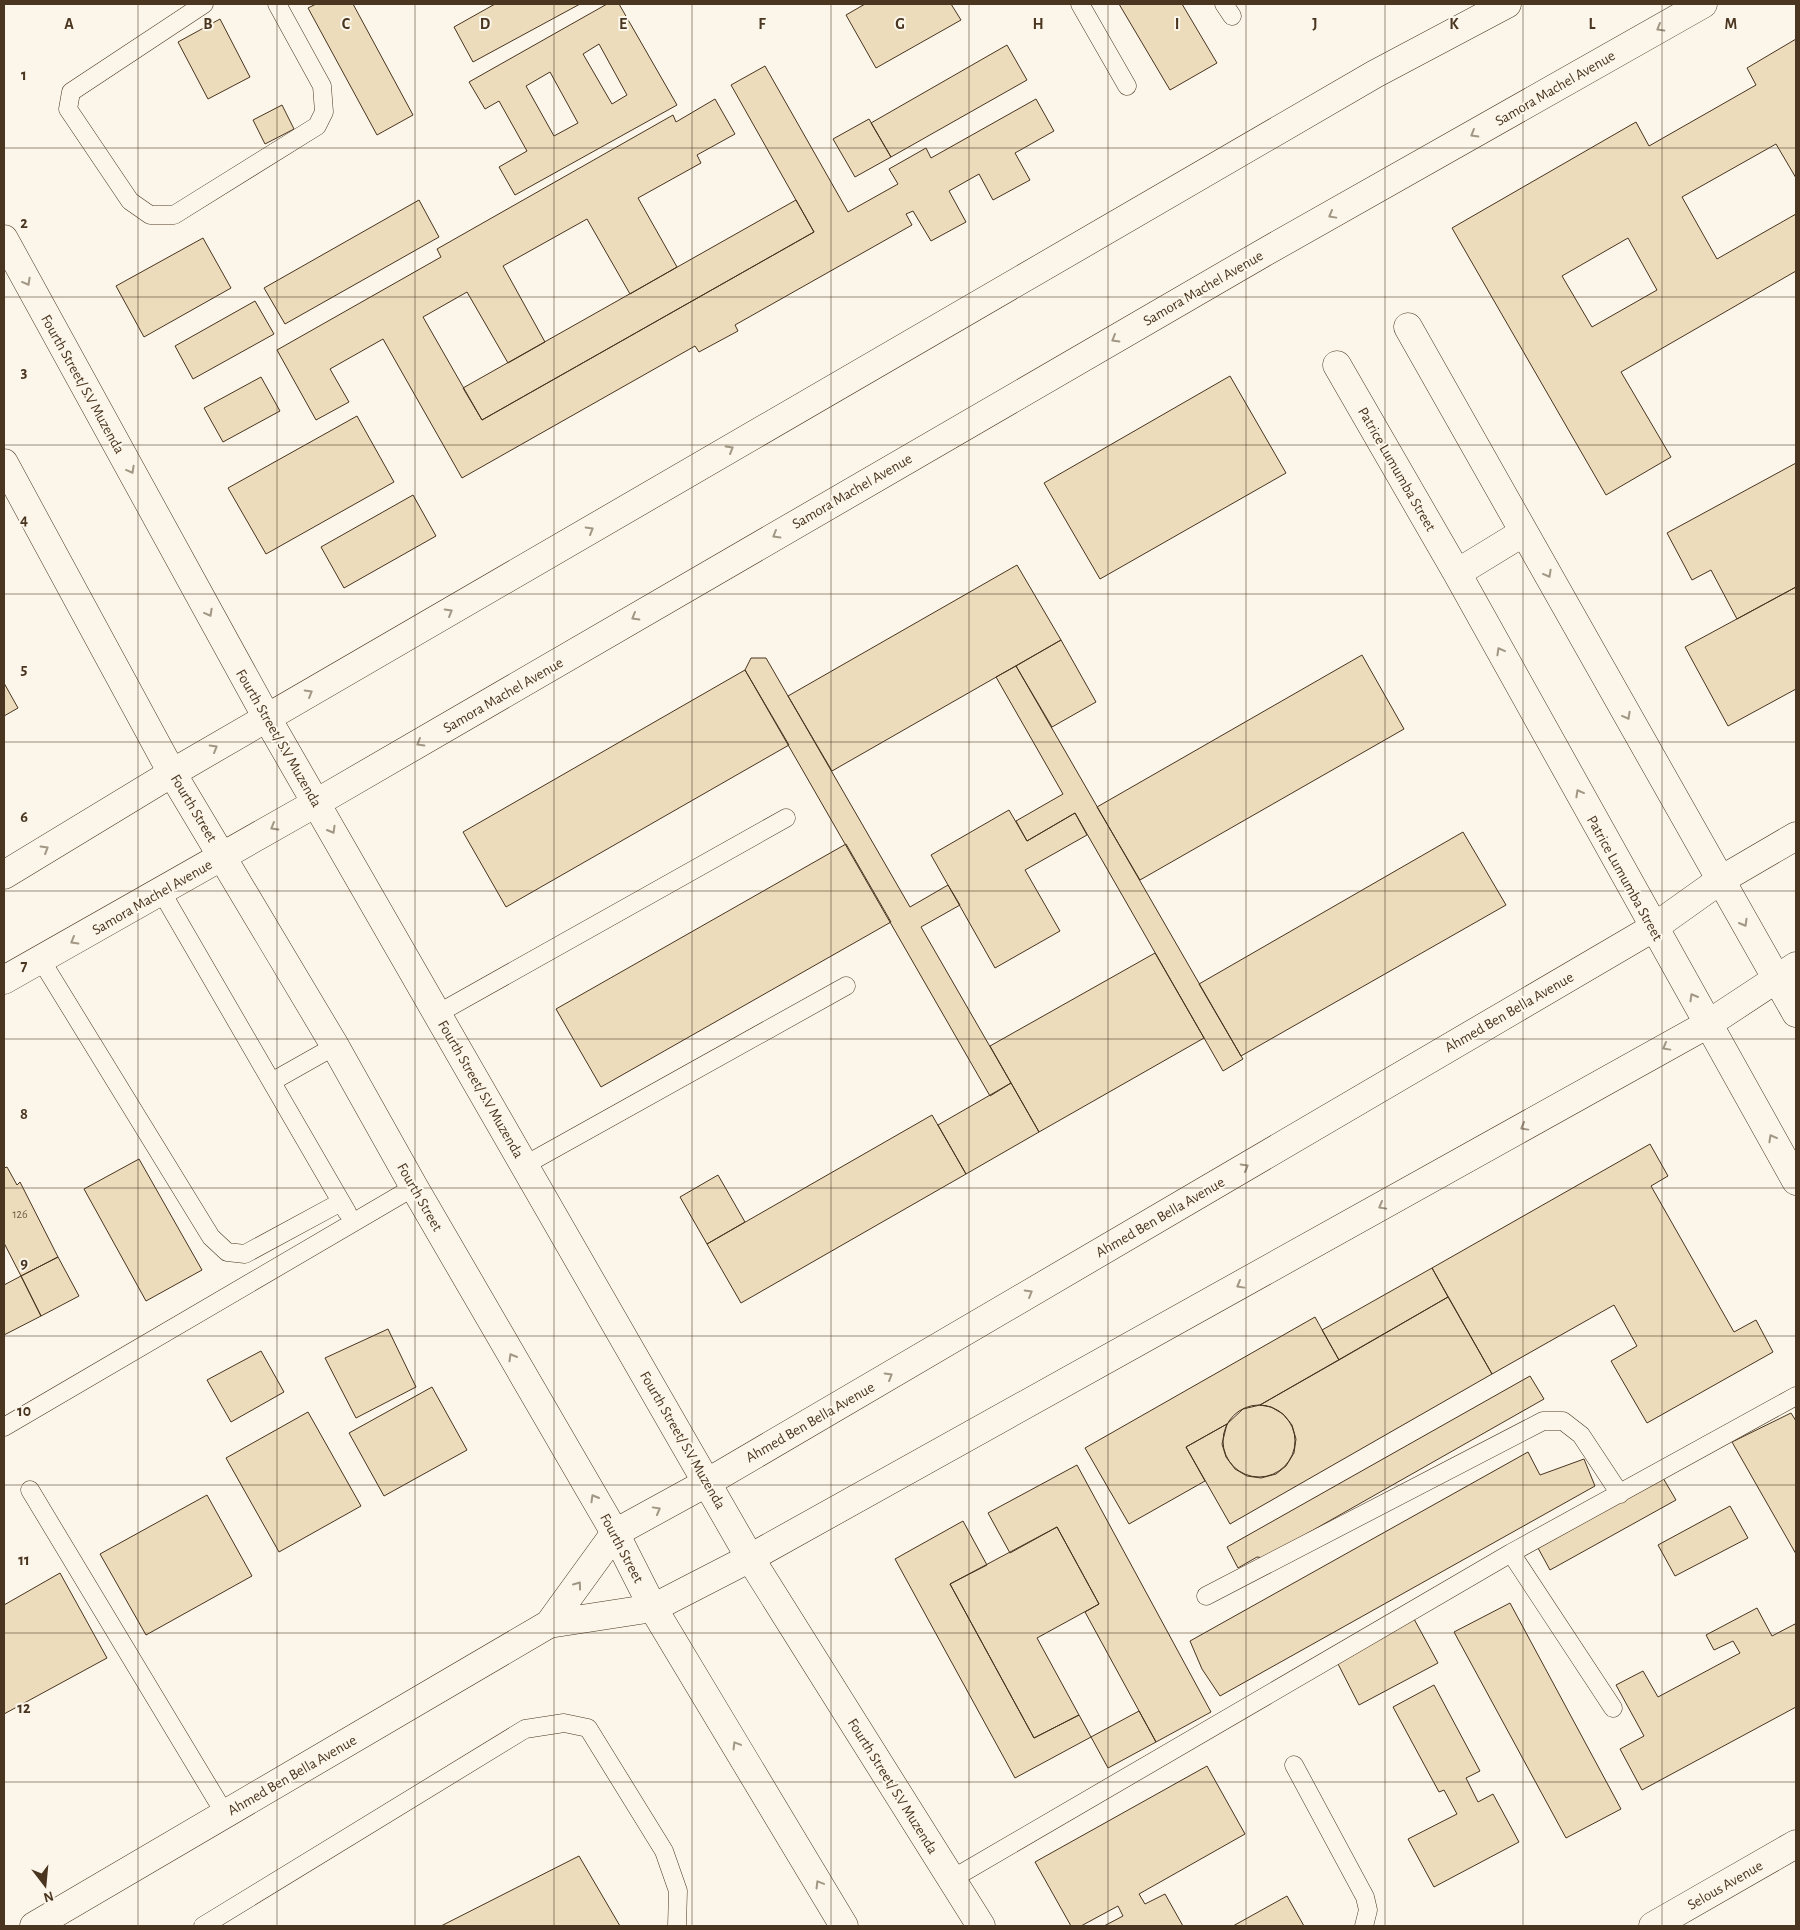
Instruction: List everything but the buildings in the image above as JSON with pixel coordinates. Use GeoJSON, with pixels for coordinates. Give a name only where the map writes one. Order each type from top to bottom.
{"type":"FeatureCollection","features":[{"type":"Feature","properties":{"kind":"main road"},"geometry":{"type":"LineString","coordinates":[[4,875],[172,772],[1375,74],[1507,4]]}},
{"type":"Feature","properties":{"kind":"main road","name":"Samora Machel Avenue"},"geometry":{"type":"LineString","coordinates":[[4,980],[316,803],[917,453],[1703,4]]}},
{"type":"Feature","properties":{"kind":"main road","name":"Fourth Street/ S.V Muzenda"},"geometry":{"type":"LineString","coordinates":[[4,239],[267,718],[750,1558],[981,1926]]}},
{"type":"Feature","properties":{"kind":"main road"},"geometry":{"type":"LineString","coordinates":[[1408,327],[1719,881],[1786,972],[1796,1013]]}},
{"type":"Feature","properties":{"kind":"main road","name":"Patrice Lumumba Street"},"geometry":{"type":"LineString","coordinates":[[1337,365],[1457,573],[1653,928],[1796,1181]]}},
{"type":"Feature","properties":{"kind":"main road","name":"Fourth Street"},"geometry":{"type":"LineString","coordinates":[[4,463],[172,772],[335,1046],[414,1187],[615,1534],[653,1608],[844,1926]]}},
{"type":"Feature","properties":{"kind":"main road"},"geometry":{"type":"LineString","coordinates":[[1457,573],[1524,532]]}},
{"type":"Feature","properties":{"kind":"main road","name":"Ahmed Ben Bella Avenue"},"geometry":{"type":"LineString","coordinates":[[549,1624],[615,1534],[708,1482],[1653,928],[1719,881],[1796,836]]}},
{"type":"Feature","properties":{"kind":"main road","name":"Ahmed Ben Bella Avenue"},"geometry":{"type":"LineString","coordinates":[[34,1926],[549,1624],[653,1608],[750,1558],[1708,1024],[1786,972]]}},
{"type":"Feature","properties":{"kind":"main road","name":"Selous Avenue"},"geometry":{"type":"LineString","coordinates":[[1653,1926],[1796,1844]]}},
{"type":"Feature","properties":{"kind":"lane"},"geometry":{"type":"LineString","coordinates":[[204,4],[71,92],[68,100],[68,110],[130,201],[150,215],[174,215],[318,126],[324,112],[322,86],[277,4]]}},
{"type":"Feature","properties":{"kind":"lane"},"geometry":{"type":"LineString","coordinates":[[1080,4],[1127,86]]}},
{"type":"Feature","properties":{"kind":"lane"},"geometry":{"type":"LineString","coordinates":[[437,1014],[786,818]]}},
{"type":"Feature","properties":{"kind":"lane"},"geometry":{"type":"LineString","coordinates":[[161,891],[354,1222]]}},
{"type":"Feature","properties":{"kind":"lane"},"geometry":{"type":"LineString","coordinates":[[41,960],[211,1237],[227,1252],[245,1254],[341,1202]]}},
{"type":"Feature","properties":{"kind":"lane"},"geometry":{"type":"LineString","coordinates":[[524,1165],[846,986]]}},
{"type":"Feature","properties":{"kind":"lane"},"geometry":{"type":"LineString","coordinates":[[273,1082],[335,1046]]}},
{"type":"Feature","properties":{"kind":"lane"},"geometry":{"type":"LineString","coordinates":[[4,1427],[414,1187]]}},
{"type":"Feature","properties":{"kind":"lane"},"geometry":{"type":"LineString","coordinates":[[952,1879],[1511,1553],[1796,1396]]}},
{"type":"Feature","properties":{"kind":"lane"},"geometry":{"type":"LineString","coordinates":[[1206,1596],[1542,1421],[1563,1421],[1581,1435],[1620,1494]]}},
{"type":"Feature","properties":{"kind":"lane"},"geometry":{"type":"LineString","coordinates":[[30,1490],[225,1814]]}},
{"type":"Feature","properties":{"kind":"lane"},"geometry":{"type":"LineString","coordinates":[[1511,1553],[1613,1708]]}},
{"type":"Feature","properties":{"kind":"lane"},"geometry":{"type":"LineString","coordinates":[[203,1926],[525,1729],[564,1723],[588,1728],[664,1851],[678,1891],[677,1926]]}},
{"type":"Feature","properties":{"kind":"lane"},"geometry":{"type":"LineString","coordinates":[[1294,1764],[1365,1897],[1368,1910],[1364,1926]]}}]}
